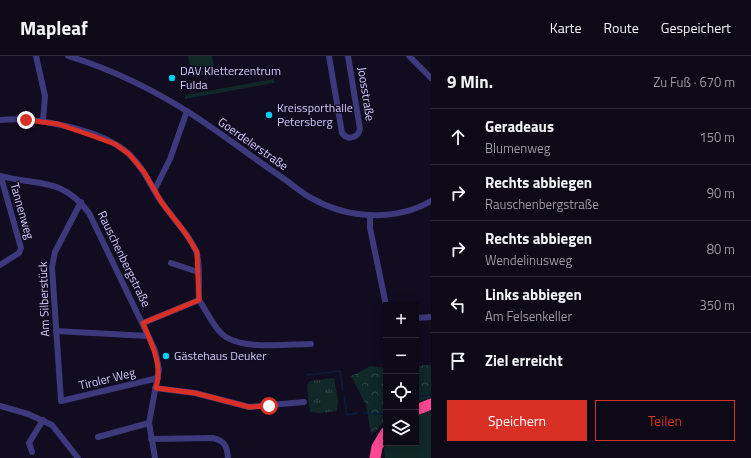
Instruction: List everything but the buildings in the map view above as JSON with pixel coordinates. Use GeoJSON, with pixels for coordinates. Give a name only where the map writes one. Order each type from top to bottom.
{"type":"FeatureCollection","features":[{"type":"Feature","properties":{"kind":"highway"},"geometry":{"type":"LineString","coordinates":[[419,409],[431,404]]}},
{"type":"Feature","properties":{"kind":"highway"},"geometry":{"type":"LineString","coordinates":[[375,458],[377,447],[383,436]]}},
{"type":"Feature","properties":{"kind":"highway"},"geometry":{"type":"LineString","coordinates":[[383,439],[381,448],[383,458]]}},
{"type":"Feature","properties":{"kind":"street"},"geometry":{"type":"LineString","coordinates":[[36,56],[45,96],[43,121]]}},
{"type":"Feature","properties":{"kind":"street","name":"Goerdelerstraße"},"geometry":{"type":"LineString","coordinates":[[68,56],[133,81],[187,111],[313,200],[342,211],[370,215],[406,211],[431,201]]}},
{"type":"Feature","properties":{"kind":"street","name":"Joosstraße"},"geometry":{"type":"LineString","coordinates":[[329,56],[342,133],[346,137],[351,138],[358,134],[360,129],[348,56]]}},
{"type":"Feature","properties":{"kind":"street"},"geometry":{"type":"LineString","coordinates":[[410,56],[431,78]]}},
{"type":"Feature","properties":{"kind":"street"},"geometry":{"type":"LineString","coordinates":[[155,189],[170,160],[187,111]]}},
{"type":"Feature","properties":{"kind":"street"},"geometry":{"type":"LineString","coordinates":[[0,120],[43,121],[58,124],[115,144],[129,154],[144,172],[162,203],[186,234],[197,252],[199,300],[221,333],[233,341],[247,344],[311,344]]}},
{"type":"Feature","properties":{"kind":"street","name":"Rauschenbergstraße"},"geometry":{"type":"LineString","coordinates":[[0,176],[53,185],[66,190],[81,202],[89,213],[155,350],[159,369],[149,423],[155,458]]}},
{"type":"Feature","properties":{"kind":"street","name":"Tannenweg"},"geometry":{"type":"LineString","coordinates":[[0,176],[21,248],[19,253],[0,265]]}},
{"type":"Feature","properties":{"kind":"street","name":"Am Silberstück"},"geometry":{"type":"LineString","coordinates":[[61,401],[53,260],[55,252],[81,202]]}},
{"type":"Feature","properties":{"kind":"street"},"geometry":{"type":"LineString","coordinates":[[370,215],[370,228],[385,302]]}},
{"type":"Feature","properties":{"kind":"street"},"geometry":{"type":"LineString","coordinates":[[171,263],[198,272]]}},
{"type":"Feature","properties":{"kind":"street"},"geometry":{"type":"LineString","coordinates":[[143,323],[199,300]]}},
{"type":"Feature","properties":{"kind":"street"},"geometry":{"type":"LineString","coordinates":[[419,318],[431,317]]}},
{"type":"Feature","properties":{"kind":"street"},"geometry":{"type":"LineString","coordinates":[[56,331],[148,336]]}},
{"type":"Feature","properties":{"kind":"street","name":"Tiroler Weg"},"geometry":{"type":"LineString","coordinates":[[61,401],[158,378]]}},
{"type":"Feature","properties":{"kind":"street"},"geometry":{"type":"LineString","coordinates":[[156,388],[195,393],[249,407],[304,402]]}},
{"type":"Feature","properties":{"kind":"street"},"geometry":{"type":"LineString","coordinates":[[0,406],[43,420],[58,430],[78,458]]}},
{"type":"Feature","properties":{"kind":"street"},"geometry":{"type":"LineString","coordinates":[[32,452],[29,443],[43,420]]}},
{"type":"Feature","properties":{"kind":"street"},"geometry":{"type":"LineString","coordinates":[[98,438],[149,423]]}},
{"type":"Feature","properties":{"kind":"street"},"geometry":{"type":"LineString","coordinates":[[151,439],[213,438],[225,443],[228,458]]}},
{"type":"Feature","properties":{"kind":"green space"},"geometry":{"type":"Polygon","coordinates":[[[188,56],[212,56],[215,73],[192,77],[188,56]]]}},
{"type":"Feature","properties":{"kind":"green space"},"geometry":{"type":"Polygon","coordinates":[[[274,79],[274,83],[185,99],[185,95],[274,79]]]}},
{"type":"Feature","properties":{"kind":"green space"},"geometry":{"type":"Polygon","coordinates":[[[431,365],[431,398],[419,401],[419,374],[419,366],[431,365]]]}},
{"type":"Feature","properties":{"kind":"green space"},"geometry":{"type":"Polygon","coordinates":[[[371,366],[383,368],[383,423],[377,430],[371,434],[366,405],[351,376],[371,366]]]}},
{"type":"Feature","properties":{"kind":"green space"},"geometry":{"type":"Polygon","coordinates":[[[334,378],[338,401],[337,411],[319,413],[310,412],[307,385],[310,381],[334,378]]]}},
{"type":"Feature","properties":{"kind":"green space"},"geometry":{"type":"Polygon","coordinates":[[[431,408],[431,458],[385,458],[385,446],[419,446],[419,412],[431,408]]]}},
{"type":"Feature","properties":{"kind":"waterway"},"geometry":{"type":"LineString","coordinates":[[307,375],[340,371],[343,390]]}},
{"type":"Feature","properties":{"kind":"waterway"},"geometry":{"type":"LineString","coordinates":[[419,397],[431,395]]}},
{"type":"Feature","properties":{"kind":"waterway"},"geometry":{"type":"LineString","coordinates":[[344,397],[347,415],[358,413]]}},
{"type":"Feature","properties":{"kind":"waterway"},"geometry":{"type":"LineString","coordinates":[[364,413],[383,413]]}},
{"type":"Feature","properties":{"kind":"place","name":"DAV Kletterzentrum Fulda"},"geometry":{"type":"Point","coordinates":[172,78]}},
{"type":"Feature","properties":{"kind":"place","name":"Kreissporthalle Petersberg"},"geometry":{"type":"Point","coordinates":[269,115]}},
{"type":"Feature","properties":{"kind":"place","name":"Gästehaus Deuker"},"geometry":{"type":"Point","coordinates":[166,356]}},
{"type":"Feature","properties":{"kind":"route"},"geometry":{"type":"LineString","coordinates":[[26,120],[58,124],[115,144],[129,154],[144,172],[162,203],[186,234],[197,252],[199,300],[143,323],[155,350],[159,369],[156,388],[195,393],[249,407],[269,406]]}}]}
